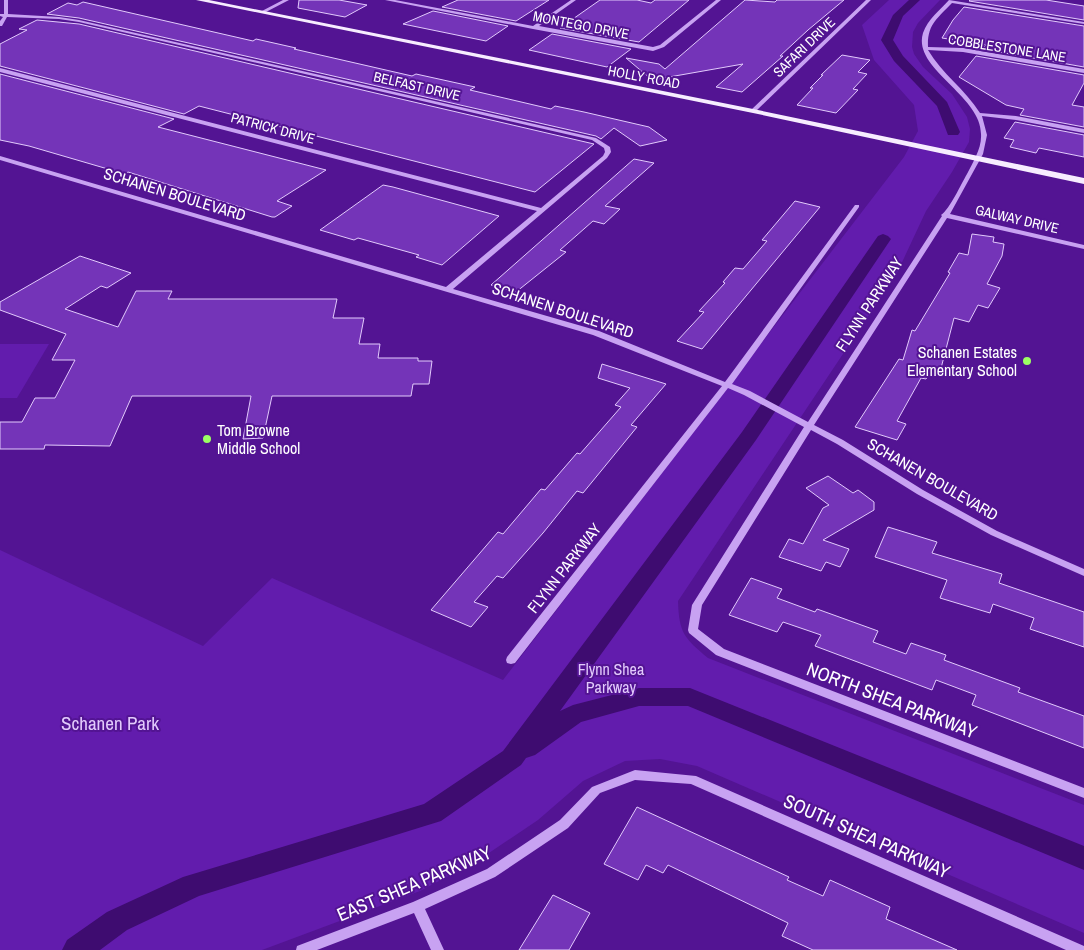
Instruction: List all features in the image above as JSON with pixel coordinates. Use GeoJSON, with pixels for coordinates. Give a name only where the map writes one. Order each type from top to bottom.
{"type":"FeatureCollection","features":[{"type":"Feature","properties":{"kind":"main road","name":"HOLLY ROAD"},"geometry":{"type":"LineString","coordinates":[[199,0],[753,111],[1084,181]]}},
{"type":"Feature","properties":{"kind":"street"},"geometry":{"type":"LineString","coordinates":[[0,24],[7,8],[6,0]]}},
{"type":"Feature","properties":{"kind":"street"},"geometry":{"type":"LineString","coordinates":[[262,12],[287,0]]}},
{"type":"Feature","properties":{"kind":"street","name":"MONTEGO DRIVE"},"geometry":{"type":"LineString","coordinates":[[387,0],[653,49],[662,46],[720,0]]}},
{"type":"Feature","properties":{"kind":"street"},"geometry":{"type":"LineString","coordinates":[[420,6],[430,0]]}},
{"type":"Feature","properties":{"kind":"street"},"geometry":{"type":"LineString","coordinates":[[533,28],[574,0]]}},
{"type":"Feature","properties":{"kind":"street","name":"SAFARI DRIVE"},"geometry":{"type":"LineString","coordinates":[[753,111],[869,0]]}},
{"type":"Feature","properties":{"kind":"street"},"geometry":{"type":"LineString","coordinates":[[926,48],[924,40],[928,28],[952,0],[1084,22]]}},
{"type":"Feature","properties":{"kind":"street","name":"BELFAST DRIVE"},"geometry":{"type":"LineString","coordinates":[[3,15],[52,17],[79,21],[602,143],[607,148],[608,152],[605,157],[447,290]]}},
{"type":"Feature","properties":{"kind":"street","name":"COBBLESTONE LANE"},"geometry":{"type":"LineString","coordinates":[[926,48],[963,50],[1084,71]]}},
{"type":"Feature","properties":{"kind":"street","name":"FLYNN PARKWAY"},"geometry":{"type":"LineString","coordinates":[[693,630],[696,605],[944,215],[983,146],[984,136],[978,114],[968,98],[933,63],[926,48]]}},
{"type":"Feature","properties":{"kind":"street","name":"PATRICK DRIVE"},"geometry":{"type":"LineString","coordinates":[[0,70],[541,210]]}},
{"type":"Feature","properties":{"kind":"street"},"geometry":{"type":"LineString","coordinates":[[978,114],[1016,118],[1084,131]]}},
{"type":"Feature","properties":{"kind":"street","name":"SCHANEN BOULEVARD"},"geometry":{"type":"LineString","coordinates":[[0,158],[596,333],[747,393],[840,442],[920,492],[994,533],[1084,573]]}},
{"type":"Feature","properties":{"kind":"street","name":"FLYNN PARKWAY"},"geometry":{"type":"LineString","coordinates":[[511,660],[727,385],[857,206]]}},
{"type":"Feature","properties":{"kind":"street","name":"GALWAY DRIVE"},"geometry":{"type":"LineString","coordinates":[[944,215],[1084,247]]}},
{"type":"Feature","properties":{"kind":"street","name":"NORTH SHEA PARKWAY"},"geometry":{"type":"LineString","coordinates":[[693,630],[720,652],[1084,793]]}},
{"type":"Feature","properties":{"kind":"street","name":"EAST SHEA PARKWAY"},"geometry":{"type":"LineString","coordinates":[[302,950],[417,906],[491,873],[564,824],[596,790],[635,775]]}},
{"type":"Feature","properties":{"kind":"street","name":"SOUTH SHEA PARKWAY"},"geometry":{"type":"LineString","coordinates":[[635,775],[692,779],[1080,950]]}},
{"type":"Feature","properties":{"kind":"street"},"geometry":{"type":"LineString","coordinates":[[417,906],[438,950]]}},
{"type":"Feature","properties":{"kind":"green space","name":"Flynn Shea Parkway"},"geometry":{"type":"Polygon","coordinates":[[[889,0],[940,0],[918,23],[913,32],[912,47],[914,54],[923,67],[952,94],[967,117],[970,129],[969,142],[926,211],[897,273],[678,601],[680,621],[688,640],[708,658],[1084,805],[1084,933],[697,766],[660,759],[625,761],[583,781],[538,820],[477,861],[420,891],[262,950],[0,950],[0,550],[203,646],[272,578],[503,680],[904,157],[918,131],[914,105],[874,60],[862,25],[889,0]]]}},
{"type":"Feature","properties":{"kind":"green space"},"geometry":{"type":"Polygon","coordinates":[[[0,344],[49,344],[17,398],[0,398],[0,344]]]}},
{"type":"Feature","properties":{"kind":"building"},"geometry":{"type":"Polygon","coordinates":[[[299,0],[339,0],[367,5],[345,17],[298,8],[299,0]]]}},
{"type":"Feature","properties":{"kind":"building"},"geometry":{"type":"Polygon","coordinates":[[[458,0],[549,0],[516,21],[442,7],[458,0]]]}},
{"type":"Feature","properties":{"kind":"building"},"geometry":{"type":"Polygon","coordinates":[[[600,0],[637,0],[651,3],[655,0],[689,0],[639,42],[560,28],[600,0]]]}},
{"type":"Feature","properties":{"kind":"building"},"geometry":{"type":"Polygon","coordinates":[[[745,0],[775,2],[777,0],[844,0],[808,30],[780,56],[783,56],[742,92],[716,87],[743,64],[652,80],[626,58],[659,64],[665,69],[745,0]]]}},
{"type":"Feature","properties":{"kind":"building"},"geometry":{"type":"Polygon","coordinates":[[[1046,0],[1084,6],[1084,20],[969,1],[1046,0]]]}},
{"type":"Feature","properties":{"kind":"building"},"geometry":{"type":"Polygon","coordinates":[[[83,2],[253,41],[256,39],[412,76],[416,74],[475,87],[470,90],[551,109],[555,106],[649,127],[667,140],[640,146],[614,128],[601,139],[596,136],[79,18],[47,14],[68,3],[77,5],[83,2]]]}},
{"type":"Feature","properties":{"kind":"building"},"geometry":{"type":"Polygon","coordinates":[[[964,7],[1084,26],[1084,67],[982,49],[986,45],[942,38],[964,7]]]}},
{"type":"Feature","properties":{"kind":"building"},"geometry":{"type":"Polygon","coordinates":[[[433,11],[508,26],[486,41],[403,24],[433,11]]]}},
{"type":"Feature","properties":{"kind":"building"},"geometry":{"type":"Polygon","coordinates":[[[37,20],[79,24],[594,144],[535,192],[199,106],[184,114],[0,66],[0,44],[27,30],[19,29],[37,20]]]}},
{"type":"Feature","properties":{"kind":"building"},"geometry":{"type":"Polygon","coordinates":[[[552,34],[631,49],[607,67],[529,50],[552,34]]]}},
{"type":"Feature","properties":{"kind":"building"},"geometry":{"type":"Polygon","coordinates":[[[842,55],[870,60],[858,72],[867,74],[853,89],[858,90],[836,113],[797,105],[823,75],[821,75],[842,55]]]}},
{"type":"Feature","properties":{"kind":"building"},"geometry":{"type":"Polygon","coordinates":[[[976,56],[1084,75],[1084,83],[1072,105],[1084,107],[1084,127],[1020,115],[1024,109],[1006,105],[959,77],[976,56]]]}},
{"type":"Feature","properties":{"kind":"building"},"geometry":{"type":"Polygon","coordinates":[[[0,74],[174,119],[158,127],[326,170],[277,201],[292,206],[272,217],[128,172],[125,174],[29,146],[0,140],[0,74]]]}},
{"type":"Feature","properties":{"kind":"building"},"geometry":{"type":"Polygon","coordinates":[[[1015,122],[1084,135],[1084,157],[1039,148],[1036,153],[1010,147],[1014,140],[1004,138],[1015,122]]]}},
{"type":"Feature","properties":{"kind":"building"},"geometry":{"type":"Polygon","coordinates":[[[634,159],[654,163],[605,206],[620,209],[604,224],[593,221],[560,250],[566,252],[516,292],[491,285],[634,159]]]}},
{"type":"Feature","properties":{"kind":"building"},"geometry":{"type":"Polygon","coordinates":[[[383,185],[499,216],[442,265],[416,257],[419,255],[358,238],[354,240],[320,230],[383,185]]]}},
{"type":"Feature","properties":{"kind":"building"},"geometry":{"type":"Polygon","coordinates":[[[795,201],[820,207],[702,349],[677,341],[704,312],[699,311],[725,283],[723,282],[735,268],[743,269],[767,241],[762,240],[795,201]]]}},
{"type":"Feature","properties":{"kind":"building"},"geometry":{"type":"Polygon","coordinates":[[[972,234],[994,237],[993,242],[1004,244],[1002,256],[987,284],[1000,288],[988,308],[978,305],[969,322],[954,318],[939,376],[929,374],[926,379],[921,378],[897,421],[906,424],[897,440],[855,427],[899,359],[903,360],[912,330],[915,331],[950,273],[948,272],[959,253],[968,255],[972,234]]]}},
{"type":"Feature","properties":{"kind":"building"},"geometry":{"type":"Polygon","coordinates":[[[80,256],[131,273],[107,288],[101,286],[65,309],[118,327],[136,291],[172,291],[168,299],[337,299],[333,318],[364,318],[359,344],[380,344],[378,358],[418,358],[418,361],[432,361],[429,384],[413,384],[411,396],[272,396],[263,438],[243,439],[251,396],[132,396],[110,446],[45,445],[44,449],[0,449],[0,422],[22,422],[35,398],[55,398],[75,360],[52,360],[66,334],[0,310],[0,302],[80,256]]]}},
{"type":"Feature","properties":{"kind":"building"},"geometry":{"type":"Polygon","coordinates":[[[602,364],[666,384],[631,425],[637,427],[583,493],[577,491],[503,578],[497,576],[474,602],[488,607],[471,627],[431,610],[498,532],[503,534],[541,489],[545,490],[577,453],[580,454],[621,407],[615,405],[630,388],[598,378],[602,364]]]}},
{"type":"Feature","properties":{"kind":"building"},"geometry":{"type":"Polygon","coordinates":[[[828,476],[853,493],[858,490],[874,502],[874,510],[823,540],[849,549],[840,567],[826,562],[821,571],[779,557],[789,539],[803,544],[823,508],[829,505],[806,488],[828,476]]]}},
{"type":"Feature","properties":{"kind":"building"},"geometry":{"type":"Polygon","coordinates":[[[888,527],[937,542],[932,553],[1002,574],[999,583],[1084,612],[1084,647],[1030,629],[1034,618],[993,604],[990,613],[940,598],[947,580],[875,557],[888,527]]]}},
{"type":"Feature","properties":{"kind":"building"},"geometry":{"type":"Polygon","coordinates":[[[751,578],[782,589],[777,598],[815,612],[817,609],[878,631],[873,642],[906,654],[911,643],[946,655],[944,660],[1020,688],[1018,692],[1084,716],[1084,748],[972,705],[976,695],[936,680],[932,690],[815,646],[821,635],[783,622],[777,632],[729,615],[751,578]]]}},
{"type":"Feature","properties":{"kind":"building"},"geometry":{"type":"Polygon","coordinates":[[[637,807],[789,877],[787,880],[823,896],[830,880],[890,907],[886,919],[957,950],[813,950],[782,936],[788,923],[668,865],[663,873],[646,865],[638,880],[604,864],[637,807]]]}},
{"type":"Feature","properties":{"kind":"building"},"geometry":{"type":"Polygon","coordinates":[[[553,895],[590,913],[569,950],[519,950],[553,895]]]}},
{"type":"Feature","properties":{"kind":"waterway"},"geometry":{"type":"LineString","coordinates":[[915,0],[898,15],[887,40],[898,58],[943,105],[953,132]]}},
{"type":"Feature","properties":{"kind":"waterway"},"geometry":{"type":"LineString","coordinates":[[77,950],[117,921],[193,886],[432,813],[512,758],[749,436],[883,239]]}},
{"type":"Feature","properties":{"kind":"waterway"},"geometry":{"type":"LineString","coordinates":[[526,748],[573,715],[639,697],[690,697],[1084,858]]}},
{"type":"Feature","properties":{"kind":"place","name":"Schanen Estates Elementary School"},"geometry":{"type":"Point","coordinates":[1027,361]}},
{"type":"Feature","properties":{"kind":"place","name":"Tom Browne Middle School"},"geometry":{"type":"Point","coordinates":[207,439]}},
{"type":"Feature","properties":{"kind":"park label","name":"Schanen Park"},"geometry":{"type":"Point","coordinates":[110,723]}}]}
